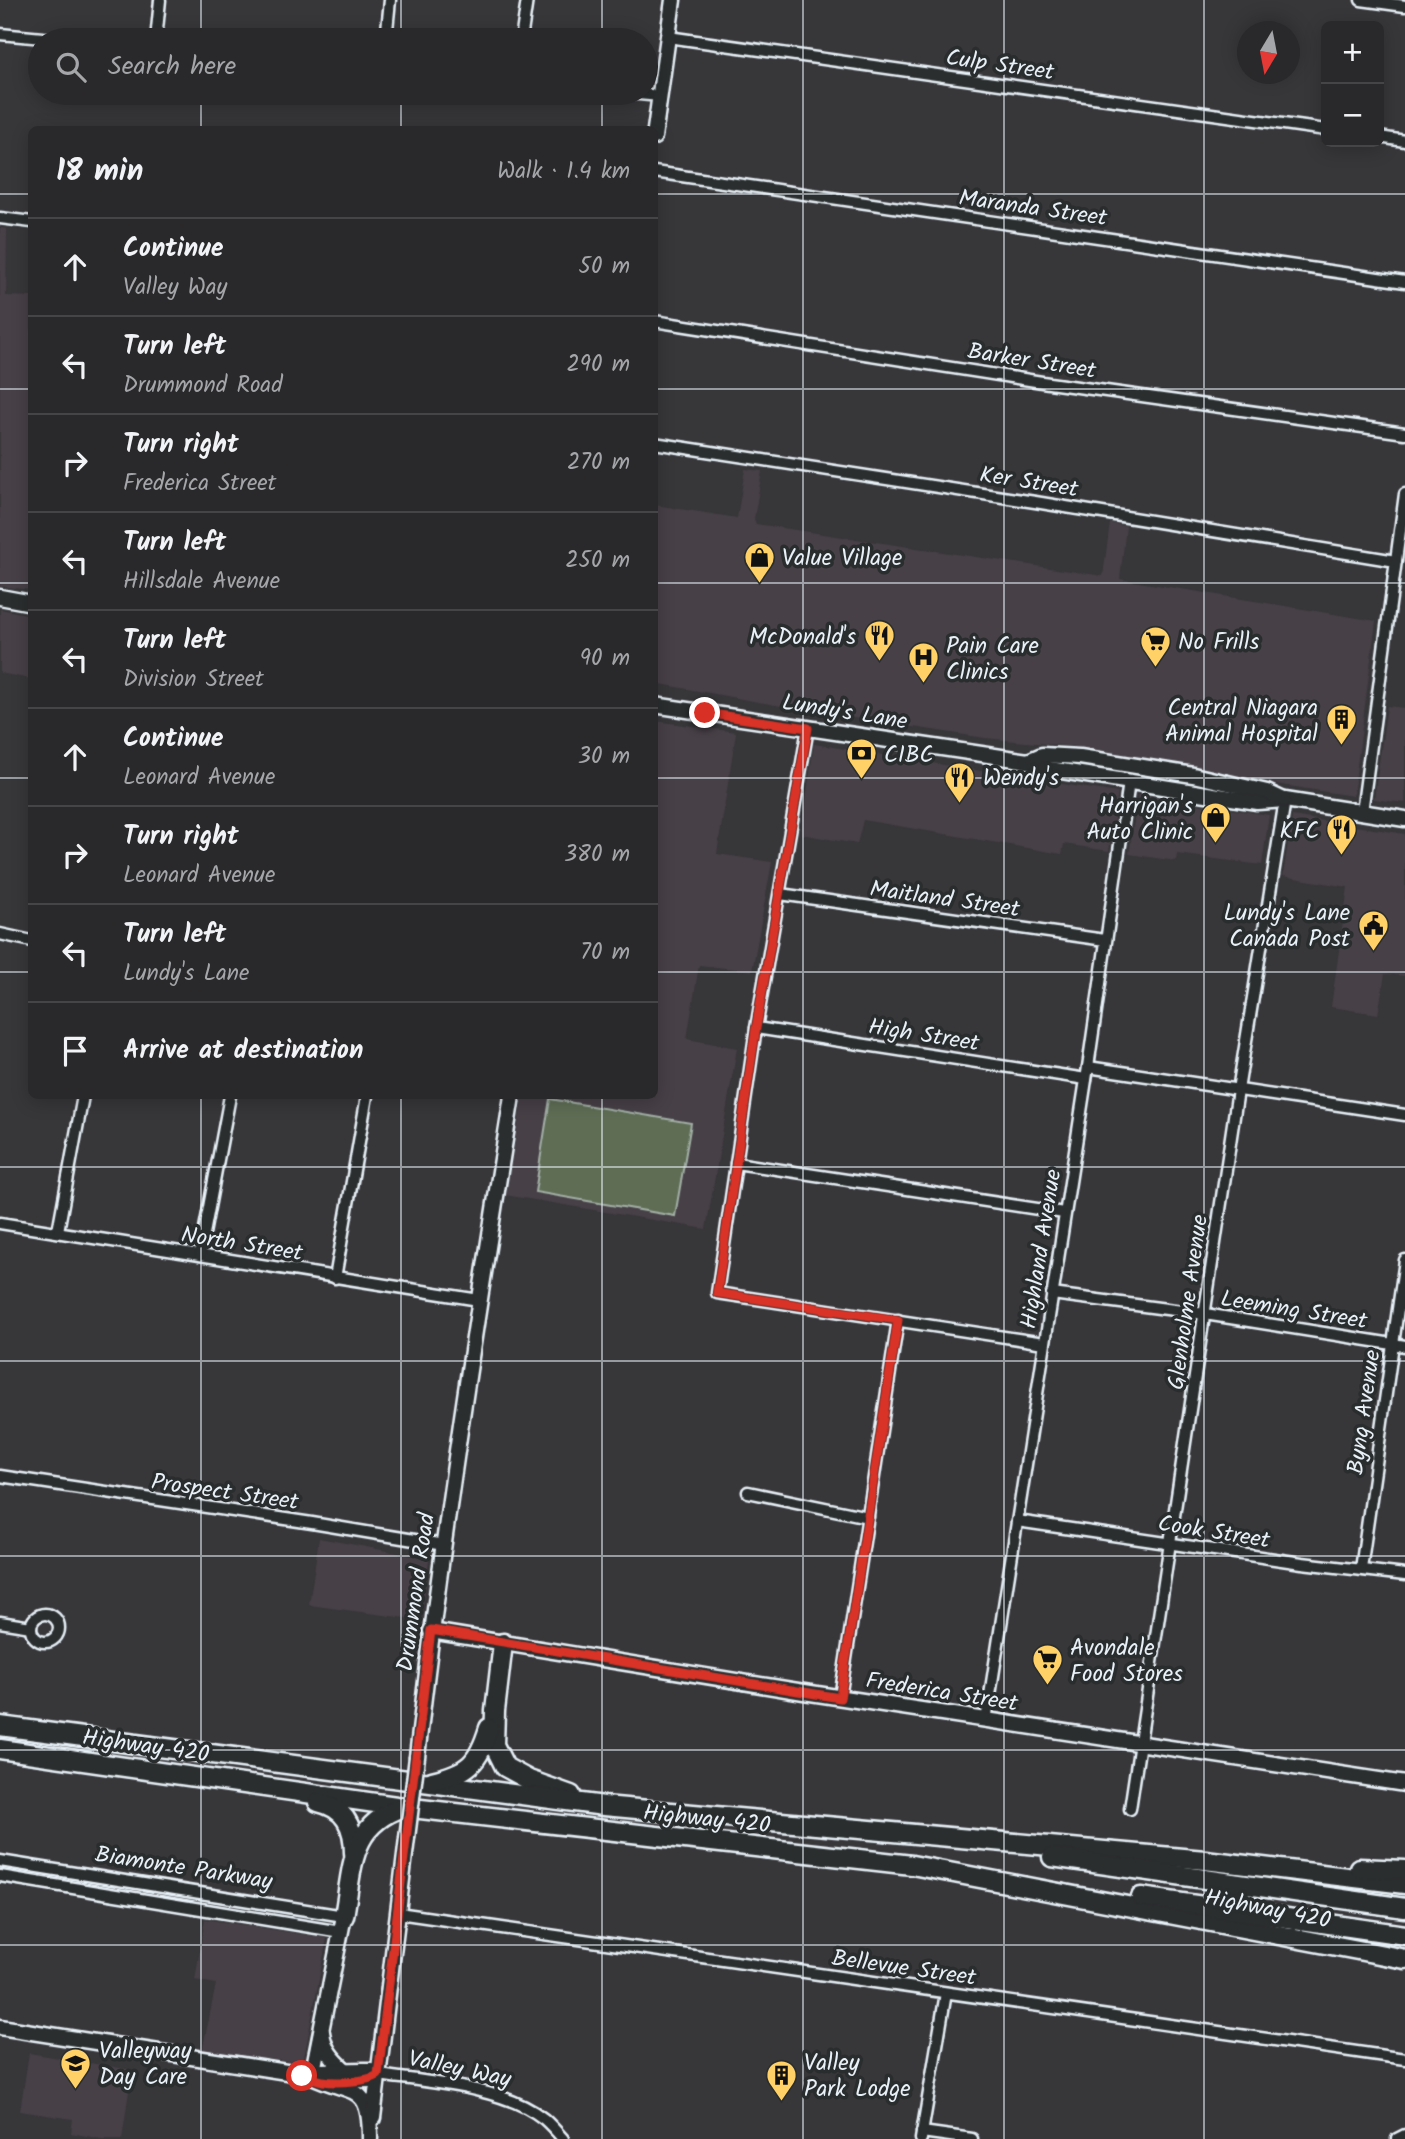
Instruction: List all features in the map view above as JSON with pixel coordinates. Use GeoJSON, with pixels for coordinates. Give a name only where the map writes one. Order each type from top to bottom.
{"type":"FeatureCollection","features":[{"type":"Feature","properties":{"kind":"highway"},"geometry":{"type":"LineString","coordinates":[[503,1643],[494,1745],[505,1767],[529,1780],[604,1806]]}},
{"type":"Feature","properties":{"kind":"highway"},"geometry":{"type":"LineString","coordinates":[[421,1783],[453,1776],[473,1764],[484,1745],[495,1711]]}},
{"type":"Feature","properties":{"kind":"highway","name":"Highway 420"},"geometry":{"type":"LineString","coordinates":[[0,1726],[604,1806],[1206,1860],[1405,1884]]}},
{"type":"Feature","properties":{"kind":"highway","name":"Highway 420"},"geometry":{"type":"LineString","coordinates":[[0,1749],[403,1807],[912,1865],[1405,1959]]}},
{"type":"Feature","properties":{"kind":"highway"},"geometry":{"type":"LineString","coordinates":[[281,1790],[338,1809],[354,1836],[354,1860]]}},
{"type":"Feature","properties":{"kind":"highway"},"geometry":{"type":"LineString","coordinates":[[343,1924],[354,1860],[363,1832],[387,1813],[403,1807]]}},
{"type":"Feature","properties":{"kind":"highway"},"geometry":{"type":"LineString","coordinates":[[853,1828],[1405,1908]]}},
{"type":"Feature","properties":{"kind":"highway"},"geometry":{"type":"LineString","coordinates":[[1206,1860],[1405,1870]]}},
{"type":"Feature","properties":{"kind":"highway"},"geometry":{"type":"LineString","coordinates":[[912,1865],[1405,1935]]}},
{"type":"Feature","properties":{"kind":"main road"},"geometry":{"type":"LineString","coordinates":[[656,126],[673,0]]}},
{"type":"Feature","properties":{"kind":"main road"},"geometry":{"type":"LineString","coordinates":[[0,597],[28,602]]}},
{"type":"Feature","properties":{"kind":"main road","name":"Lundy's Lane"},"geometry":{"type":"LineString","coordinates":[[658,706],[1028,761],[1049,769],[1257,802],[1285,800],[1405,819]]}},
{"type":"Feature","properties":{"kind":"main road","name":"Lundy's Lane"},"geometry":{"type":"LineString","coordinates":[[1028,761],[1046,755],[1117,763],[1225,782],[1267,792],[1285,800]]}},
{"type":"Feature","properties":{"kind":"main road","name":"Drummond Road"},"geometry":{"type":"LineString","coordinates":[[370,2139],[431,1630],[512,1099]]}},
{"type":"Feature","properties":{"kind":"main road","name":"Frederica Street"},"geometry":{"type":"LineString","coordinates":[[431,1630],[840,1698],[1405,1784]]}},
{"type":"Feature","properties":{"kind":"main road"},"geometry":{"type":"LineString","coordinates":[[343,1924],[323,2021],[318,2079],[355,2092],[363,2099],[369,2108],[370,2139]]}},
{"type":"Feature","properties":{"kind":"main road"},"geometry":{"type":"LineString","coordinates":[[323,2021],[325,2047],[334,2060],[346,2070]]}},
{"type":"Feature","properties":{"kind":"main road","name":"Valley Way"},"geometry":{"type":"LineString","coordinates":[[0,2027],[318,2079],[370,2080],[378,2075],[371,2070],[320,2071],[318,2079]]}},
{"type":"Feature","properties":{"kind":"street"},"geometry":{"type":"LineString","coordinates":[[157,28],[160,0]]}},
{"type":"Feature","properties":{"kind":"street"},"geometry":{"type":"LineString","coordinates":[[387,28],[390,0]]}},
{"type":"Feature","properties":{"kind":"street"},"geometry":{"type":"LineString","coordinates":[[523,28],[527,0]]}},
{"type":"Feature","properties":{"kind":"street"},"geometry":{"type":"LineString","coordinates":[[1361,0],[1405,6]]}},
{"type":"Feature","properties":{"kind":"street"},"geometry":{"type":"LineString","coordinates":[[0,34],[28,37]]}},
{"type":"Feature","properties":{"kind":"street","name":"Culp Street"},"geometry":{"type":"LineString","coordinates":[[668,37],[1321,129]]}},
{"type":"Feature","properties":{"kind":"street"},"geometry":{"type":"LineString","coordinates":[[1384,138],[1405,141]]}},
{"type":"Feature","properties":{"kind":"street","name":"Maranda Street"},"geometry":{"type":"LineString","coordinates":[[658,173],[1405,282]]}},
{"type":"Feature","properties":{"kind":"street"},"geometry":{"type":"LineString","coordinates":[[0,218],[28,222]]}},
{"type":"Feature","properties":{"kind":"street","name":"Barker Street"},"geometry":{"type":"LineString","coordinates":[[658,322],[1042,382],[1405,433]]}},
{"type":"Feature","properties":{"kind":"street","name":"Ker Street"},"geometry":{"type":"LineString","coordinates":[[658,444],[1047,503],[1396,561]]}},
{"type":"Feature","properties":{"kind":"street"},"geometry":{"type":"LineString","coordinates":[[1362,812],[1405,494]]}},
{"type":"Feature","properties":{"kind":"street"},"geometry":{"type":"LineString","coordinates":[[808,728],[756,1028],[717,1293],[1044,1343]]}},
{"type":"Feature","properties":{"kind":"street","name":"Highland Avenue"},"geometry":{"type":"LineString","coordinates":[[986,1721],[1088,1067],[1129,782]]}},
{"type":"Feature","properties":{"kind":"street","name":"Glenholme Avenue"},"geometry":{"type":"LineString","coordinates":[[1130,1810],[1238,1090],[1285,800]]}},
{"type":"Feature","properties":{"kind":"street","name":"Maitland Street"},"geometry":{"type":"LineString","coordinates":[[780,894],[1105,940]]}},
{"type":"Feature","properties":{"kind":"street"},"geometry":{"type":"LineString","coordinates":[[0,934],[28,941]]}},
{"type":"Feature","properties":{"kind":"street","name":"High Street"},"geometry":{"type":"LineString","coordinates":[[756,1028],[1086,1079]]}},
{"type":"Feature","properties":{"kind":"street"},"geometry":{"type":"LineString","coordinates":[[1088,1067],[1405,1115]]}},
{"type":"Feature","properties":{"kind":"street"},"geometry":{"type":"LineString","coordinates":[[58,1231],[82,1099]]}},
{"type":"Feature","properties":{"kind":"street"},"geometry":{"type":"LineString","coordinates":[[200,1255],[229,1099]]}},
{"type":"Feature","properties":{"kind":"street"},"geometry":{"type":"LineString","coordinates":[[335,1278],[366,1099]]}},
{"type":"Feature","properties":{"kind":"street"},"geometry":{"type":"LineString","coordinates":[[736,1163],[1064,1213]]}},
{"type":"Feature","properties":{"kind":"street","name":"North Street"},"geometry":{"type":"LineString","coordinates":[[0,1223],[479,1300]]}},
{"type":"Feature","properties":{"kind":"street","name":"Byng Avenue"},"geometry":{"type":"LineString","coordinates":[[1361,1569],[1405,1260]]}},
{"type":"Feature","properties":{"kind":"street","name":"Leeming Street"},"geometry":{"type":"LineString","coordinates":[[1052,1294],[1205,1314],[1405,1346]]}},
{"type":"Feature","properties":{"kind":"street"},"geometry":{"type":"LineString","coordinates":[[840,1698],[898,1320]]}},
{"type":"Feature","properties":{"kind":"street","name":"Prospect Street"},"geometry":{"type":"LineString","coordinates":[[0,1476],[444,1545]]}},
{"type":"Feature","properties":{"kind":"street"},"geometry":{"type":"LineString","coordinates":[[748,1492],[868,1517]]}},
{"type":"Feature","properties":{"kind":"street","name":"Cook Street"},"geometry":{"type":"LineString","coordinates":[[1017,1521],[1302,1563],[1405,1575]]}},
{"type":"Feature","properties":{"kind":"street"},"geometry":{"type":"LineString","coordinates":[[0,1622],[31,1627]]}},
{"type":"Feature","properties":{"kind":"street","name":"Biamonte Parkway"},"geometry":{"type":"LineString","coordinates":[[0,1861],[343,1924]]}},
{"type":"Feature","properties":{"kind":"street","name":"Biamonte Parkway"},"geometry":{"type":"LineString","coordinates":[[0,1876],[343,1924]]}},
{"type":"Feature","properties":{"kind":"street","name":"Bellevue Street"},"geometry":{"type":"LineString","coordinates":[[398,1913],[1405,2059]]}},
{"type":"Feature","properties":{"kind":"street"},"geometry":{"type":"LineString","coordinates":[[946,1993],[922,2136],[972,2139]]}},
{"type":"Feature","properties":{"kind":"street","name":"Valley Way"},"geometry":{"type":"LineString","coordinates":[[378,2075],[466,2089],[516,2103],[544,2119],[563,2139]]}},
{"type":"Feature","properties":{"kind":"street"},"geometry":{"type":"LineString","coordinates":[[1397,2139],[1405,2135]]}},
{"type":"Feature","properties":{"kind":"shaded area"},"geometry":{"type":"Polygon","coordinates":[[[0,228],[7,229],[6,296],[28,297],[28,590],[0,586],[0,228]]]}},
{"type":"Feature","properties":{"kind":"shaded area"},"geometry":{"type":"Polygon","coordinates":[[[745,469],[762,471],[754,519],[756,524],[1103,576],[1110,523],[1126,526],[1120,579],[1376,621],[1353,796],[1077,747],[985,738],[808,711],[658,684],[658,505],[737,518],[745,469]]]}},
{"type":"Feature","properties":{"kind":"shaded area"},"geometry":{"type":"Polygon","coordinates":[[[0,609],[28,614],[28,678],[0,673],[0,609]]]}},
{"type":"Feature","properties":{"kind":"shaded area"},"geometry":{"type":"Polygon","coordinates":[[[1387,706],[1405,708],[1405,803],[1374,799],[1387,706]]]}},
{"type":"Feature","properties":{"kind":"shaded area"},"geometry":{"type":"Polygon","coordinates":[[[658,721],[736,732],[717,854],[772,862],[752,971],[699,965],[687,1039],[737,1048],[706,1229],[505,1195],[522,1099],[658,1099],[658,721]]]}},
{"type":"Feature","properties":{"kind":"shaded area"},"geometry":{"type":"Polygon","coordinates":[[[814,744],[1118,793],[1109,851],[1064,844],[1062,854],[863,820],[857,844],[801,834],[814,744]]]}},
{"type":"Feature","properties":{"kind":"shaded area"},"geometry":{"type":"Polygon","coordinates":[[[1138,795],[1269,815],[1262,865],[1177,854],[1176,861],[1129,854],[1138,795]]]}},
{"type":"Feature","properties":{"kind":"shaded area"},"geometry":{"type":"Polygon","coordinates":[[[1292,816],[1405,834],[1405,976],[1385,974],[1378,1014],[1331,1007],[1348,887],[1283,876],[1292,816]]]}},
{"type":"Feature","properties":{"kind":"shaded area"},"geometry":{"type":"Polygon","coordinates":[[[319,1538],[429,1559],[421,1620],[309,1605],[319,1538]]]}},
{"type":"Feature","properties":{"kind":"shaded area"},"geometry":{"type":"Polygon","coordinates":[[[205,1919],[327,1938],[303,2063],[202,2052],[216,1984],[195,1980],[205,1919]]]}},
{"type":"Feature","properties":{"kind":"shaded area","name":"Valleyway Day Care"},"geometry":{"type":"Polygon","coordinates":[[[29,2053],[132,2070],[122,2139],[102,2139],[71,2133],[73,2119],[20,2111],[29,2053]]]}},
{"type":"Feature","properties":{"kind":"green space"},"geometry":{"type":"Polygon","coordinates":[[[550,1099],[691,1123],[675,1216],[535,1192],[550,1099]]]}},
{"type":"Feature","properties":{"kind":"place","name":"Value Village"},"geometry":{"type":"Point","coordinates":[759,584]}},
{"type":"Feature","properties":{"kind":"place","name":"McDonald's"},"geometry":{"type":"Point","coordinates":[879,663]}},
{"type":"Feature","properties":{"kind":"place","name":"No Frills"},"geometry":{"type":"Point","coordinates":[1155,668]}},
{"type":"Feature","properties":{"kind":"place","name":"Pain Care Clinics"},"geometry":{"type":"Point","coordinates":[923,685]}},
{"type":"Feature","properties":{"kind":"place","name":"Central Niagara Animal Hospital"},"geometry":{"type":"Point","coordinates":[1341,747]}},
{"type":"Feature","properties":{"kind":"place","name":"CIBC"},"geometry":{"type":"Point","coordinates":[861,781]}},
{"type":"Feature","properties":{"kind":"place","name":"Wendy's"},"geometry":{"type":"Point","coordinates":[960,804]}},
{"type":"Feature","properties":{"kind":"place","name":"Harrigan's Auto Clinic"},"geometry":{"type":"Point","coordinates":[1216,845]}},
{"type":"Feature","properties":{"kind":"place","name":"KFC"},"geometry":{"type":"Point","coordinates":[1342,857]}},
{"type":"Feature","properties":{"kind":"place","name":"Lundy's Lane Canada Post"},"geometry":{"type":"Point","coordinates":[1373,952]}},
{"type":"Feature","properties":{"kind":"place","name":"Avondale Food Stores"},"geometry":{"type":"Point","coordinates":[1047,1687]}},
{"type":"Feature","properties":{"kind":"place","name":"Valleyway Day Care"},"geometry":{"type":"Point","coordinates":[76,2090]}},
{"type":"Feature","properties":{"kind":"place","name":"Valley Park Lodge"},"geometry":{"type":"Point","coordinates":[781,2102]}},
{"type":"Feature","properties":{"kind":"route"},"geometry":{"type":"LineString","coordinates":[[302,2076],[312,2076],[324,2081],[370,2080],[378,2075],[431,1630],[840,1698],[898,1320],[717,1293],[756,1028],[808,728],[705,713]]}}]}
